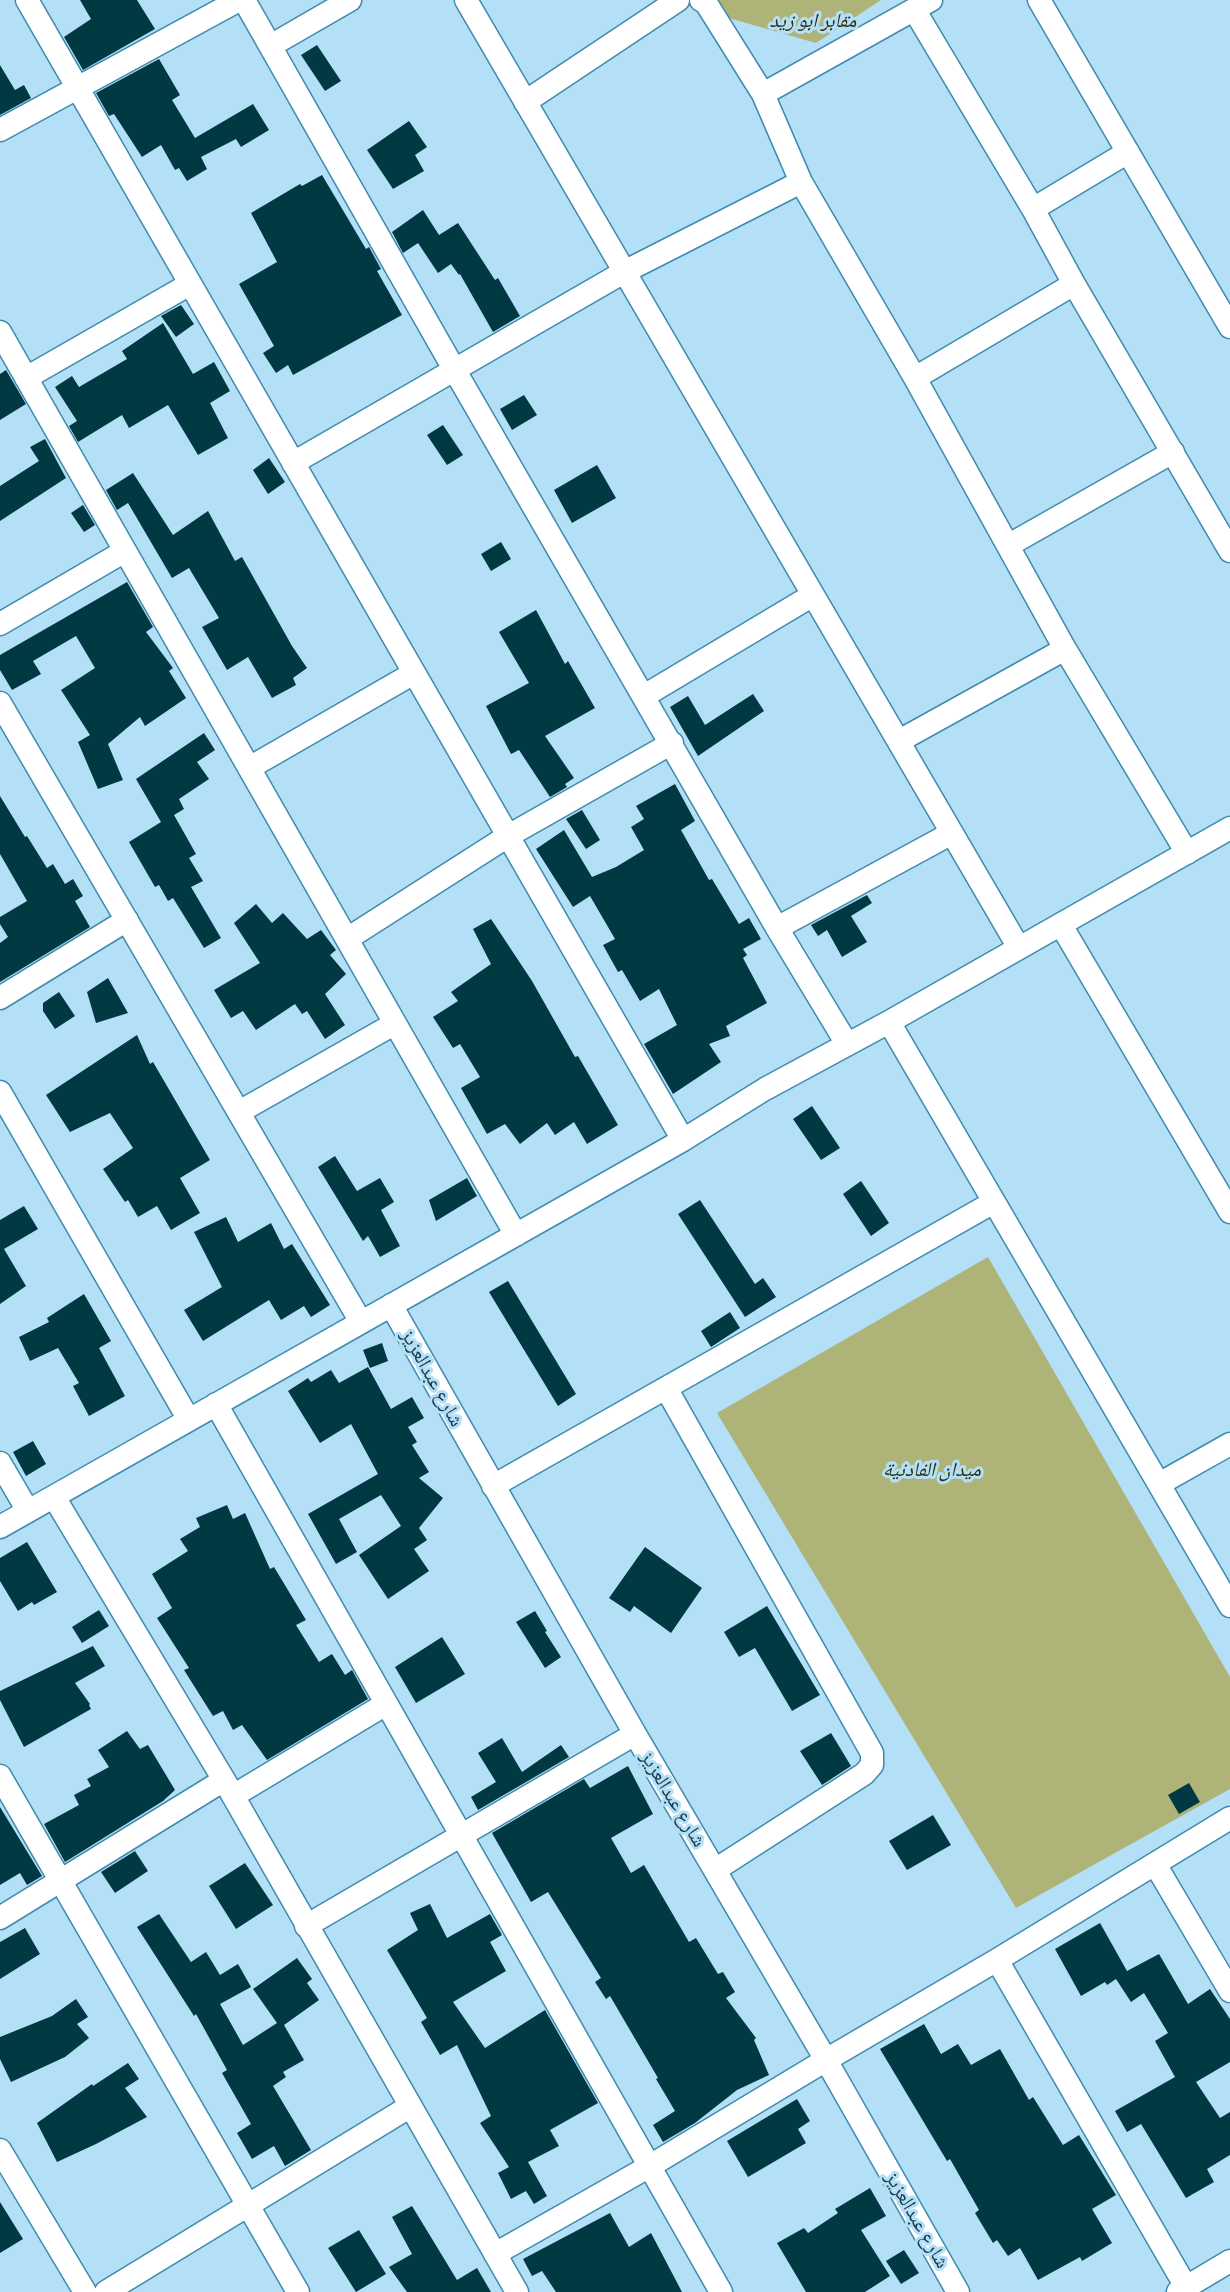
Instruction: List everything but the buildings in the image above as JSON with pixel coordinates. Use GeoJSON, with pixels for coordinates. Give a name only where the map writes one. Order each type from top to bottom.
{"type":"FeatureCollection","features":[{"type":"Feature","properties":{"kind":"street"},"geometry":{"type":"LineString","coordinates":[[27,0],[683,1140]]}},
{"type":"Feature","properties":{"kind":"street"},"geometry":{"type":"LineString","coordinates":[[0,130],[239,0]]}},
{"type":"Feature","properties":{"kind":"street"},"geometry":{"type":"LineString","coordinates":[[244,0],[272,45],[454,369],[847,1044]]}},
{"type":"Feature","properties":{"kind":"street"},"geometry":{"type":"LineString","coordinates":[[272,45],[350,0]]}},
{"type":"Feature","properties":{"kind":"street"},"geometry":{"type":"LineString","coordinates":[[466,0],[1019,948]]}},
{"type":"Feature","properties":{"kind":"street"},"geometry":{"type":"LineString","coordinates":[[525,102],[678,0]]}},
{"type":"Feature","properties":{"kind":"street"},"geometry":{"type":"LineString","coordinates":[[701,0],[706,3],[763,94],[801,182],[915,378],[1065,649],[1187,853]]}},
{"type":"Feature","properties":{"kind":"street"},"geometry":{"type":"LineString","coordinates":[[1039,0],[1230,327]]}},
{"type":"Feature","properties":{"kind":"street"},"geometry":{"type":"LineString","coordinates":[[763,94],[923,5],[1074,285],[1230,551]]}},
{"type":"Feature","properties":{"kind":"street"},"geometry":{"type":"LineString","coordinates":[[1032,209],[1128,152]]}},
{"type":"Feature","properties":{"kind":"street"},"geometry":{"type":"LineString","coordinates":[[293,463],[624,272],[801,182]]}},
{"type":"Feature","properties":{"kind":"street"},"geometry":{"type":"LineString","coordinates":[[26,378],[190,284]]}},
{"type":"Feature","properties":{"kind":"street"},"geometry":{"type":"LineString","coordinates":[[915,378],[1074,285]]}},
{"type":"Feature","properties":{"kind":"street"},"geometry":{"type":"LineString","coordinates":[[0,332],[516,1234]]}},
{"type":"Feature","properties":{"kind":"street"},"geometry":{"type":"LineString","coordinates":[[1009,545],[1173,452]]}},
{"type":"Feature","properties":{"kind":"street"},"geometry":{"type":"LineString","coordinates":[[0,624],[125,551]]}},
{"type":"Feature","properties":{"kind":"street"},"geometry":{"type":"LineString","coordinates":[[644,696],[813,595]]}},
{"type":"Feature","properties":{"kind":"street"},"geometry":{"type":"LineString","coordinates":[[899,741],[1065,649]]}},
{"type":"Feature","properties":{"kind":"street"},"geometry":{"type":"LineString","coordinates":[[249,768],[414,673]]}},
{"type":"Feature","properties":{"kind":"street"},"geometry":{"type":"LineString","coordinates":[[0,702],[361,1322]]}},
{"type":"Feature","properties":{"kind":"street"},"geometry":{"type":"LineString","coordinates":[[347,939],[508,836],[672,743]]}},
{"type":"Feature","properties":{"kind":"street"},"geometry":{"type":"LineString","coordinates":[[777,927],[952,833]]}},
{"type":"Feature","properties":{"kind":"street"},"geometry":{"type":"LineString","coordinates":[[0,1527],[683,1140],[765,1089],[889,1022],[1187,853],[1228,834]]}},
{"type":"Feature","properties":{"kind":"street"},"geometry":{"type":"LineString","coordinates":[[0,998],[127,920]]}},
{"type":"Feature","properties":{"kind":"street"},"geometry":{"type":"LineString","coordinates":[[1061,925],[1230,1212]]}},
{"type":"Feature","properties":{"kind":"street"},"geometry":{"type":"LineString","coordinates":[[889,1022],[1230,1606]]}},
{"type":"Feature","properties":{"kind":"street"},"geometry":{"type":"LineString","coordinates":[[239,1112],[394,1024]]}},
{"type":"Feature","properties":{"kind":"street"},"geometry":{"type":"LineString","coordinates":[[4,1106],[189,1420]]}},
{"type":"Feature","properties":{"kind":"street"},"geometry":{"type":"LineString","coordinates":[[493,1486],[994,1202]]}},
{"type":"Feature","properties":{"kind":"street","name":"شارع عبدالعزيز"},"geometry":{"type":"LineString","coordinates":[[391,1305],[634,1734],[826,2060],[958,2292]]}},
{"type":"Feature","properties":{"kind":"street"},"geometry":{"type":"LineString","coordinates":[[666,1388],[873,1753],[872,1765],[864,1774],[715,1870]]}},
{"type":"Feature","properties":{"kind":"street"},"geometry":{"type":"LineString","coordinates":[[216,1404],[721,2292]]}},
{"type":"Feature","properties":{"kind":"street"},"geometry":{"type":"LineString","coordinates":[[1159,1484],[1230,1444]]}},
{"type":"Feature","properties":{"kind":"street"},"geometry":{"type":"LineString","coordinates":[[0,1463],[28,1511]]}},
{"type":"Feature","properties":{"kind":"street"},"geometry":{"type":"LineString","coordinates":[[54,1497],[228,1788],[517,2292]]}},
{"type":"Feature","properties":{"kind":"street"},"geometry":{"type":"LineString","coordinates":[[0,1918],[59,1881],[386,1704]]}},
{"type":"Feature","properties":{"kind":"street"},"geometry":{"type":"LineString","coordinates":[[306,1926],[634,1734]]}},
{"type":"Feature","properties":{"kind":"street"},"geometry":{"type":"LineString","coordinates":[[0,1776],[298,2292]]}},
{"type":"Feature","properties":{"kind":"street"},"geometry":{"type":"LineString","coordinates":[[495,2254],[650,2166],[997,1960],[1230,1818]]}},
{"type":"Feature","properties":{"kind":"street"},"geometry":{"type":"LineString","coordinates":[[1155,1863],[1230,1991]]}},
{"type":"Feature","properties":{"kind":"street"},"geometry":{"type":"LineString","coordinates":[[997,1960],[1182,2290],[1230,2261]]}},
{"type":"Feature","properties":{"kind":"street"},"geometry":{"type":"LineString","coordinates":[[106,2292],[409,2107]]}},
{"type":"Feature","properties":{"kind":"street"},"geometry":{"type":"LineString","coordinates":[[0,2150],[85,2292]]}},
{"type":"Feature","properties":{"kind":"green space","name":"مقابر ابو زيد"},"geometry":{"type":"Polygon","coordinates":[[[666,0],[881,0],[816,43],[666,0]]]}},
{"type":"Feature","properties":{"kind":"green space","name":"ميدان الفادنية"},"geometry":{"type":"Polygon","coordinates":[[[988,1257],[1230,1677],[1230,1789],[1016,1908],[717,1413],[988,1257]]]}}]}
